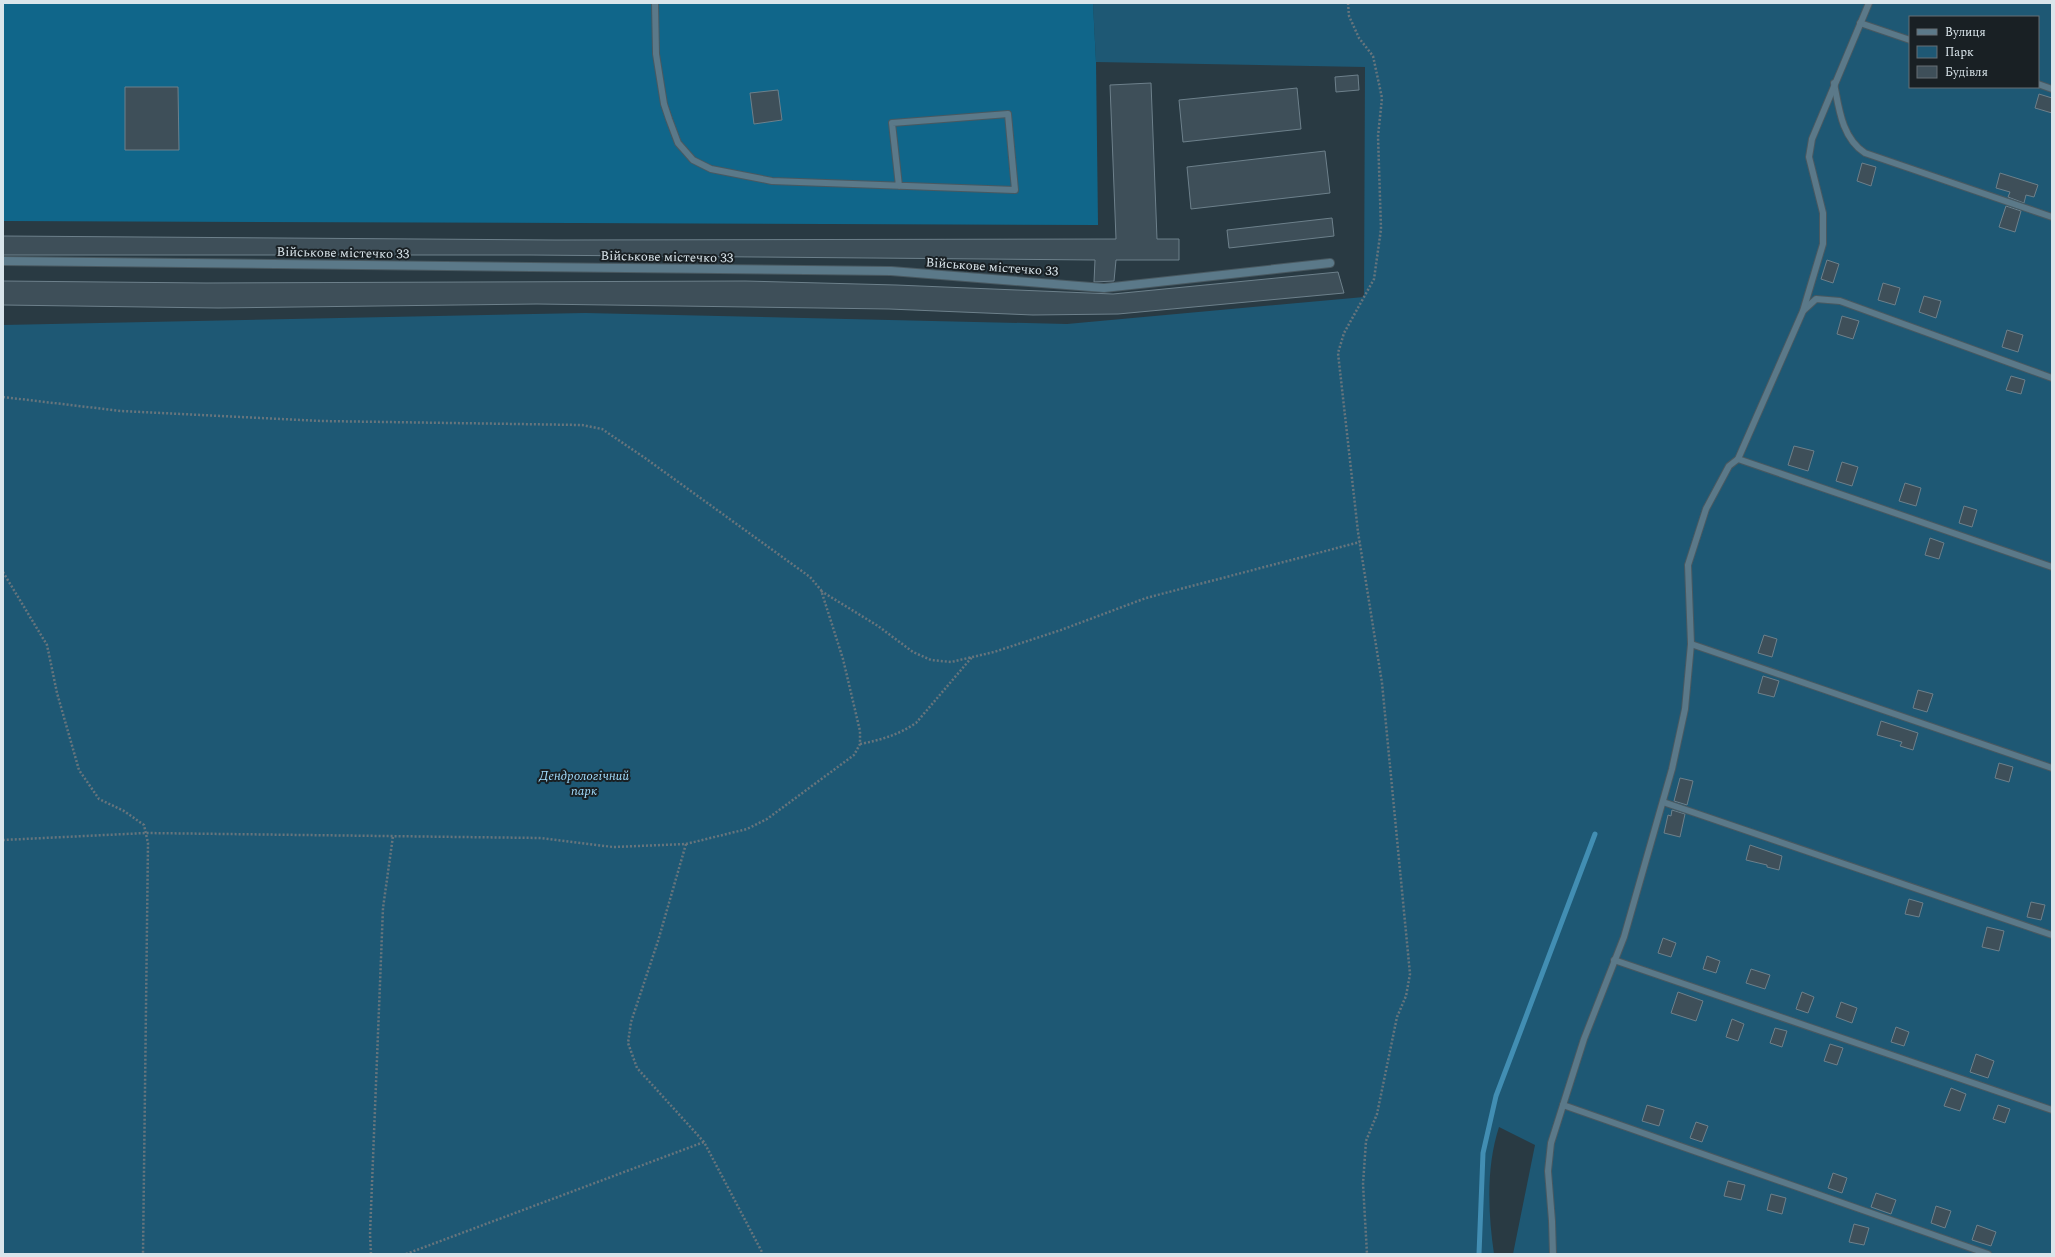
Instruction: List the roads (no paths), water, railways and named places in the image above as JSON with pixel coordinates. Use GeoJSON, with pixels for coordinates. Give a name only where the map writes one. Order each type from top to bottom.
{"type":"FeatureCollection","features":[{"type":"Feature","properties":{"kind":"street","name":"Військове містечко 33"},"geometry":{"type":"LineString","coordinates":[[3,261],[891,272],[1104,288],[1330,262]]}},
{"type":"Feature","properties":{"kind":"lane"},"geometry":{"type":"LineString","coordinates":[[655,3],[656,54],[664,104],[678,142],[693,160],[711,170],[772,181],[899,186],[1015,190],[1008,114],[892,123],[899,186]]}},
{"type":"Feature","properties":{"kind":"lane"},"geometry":{"type":"LineString","coordinates":[[1553,1254],[1548,1171],[1551,1143],[1584,1039],[1624,937],[1663,802],[1685,709],[1690,644],[1688,565],[1706,509],[1729,466],[1738,459],[1803,311],[1823,244],[1823,213],[1809,157],[1812,139],[1834,83],[1869,3]]}},
{"type":"Feature","properties":{"kind":"lane"},"geometry":{"type":"LineString","coordinates":[[1860,23],[1909,40]]}},
{"type":"Feature","properties":{"kind":"lane"},"geometry":{"type":"LineString","coordinates":[[1834,83],[1839,110],[1846,131],[1856,147],[1866,153],[2052,217]]}},
{"type":"Feature","properties":{"kind":"lane"},"geometry":{"type":"LineString","coordinates":[[2039,84],[2052,89]]}},
{"type":"Feature","properties":{"kind":"lane"},"geometry":{"type":"LineString","coordinates":[[1803,311],[1816,299],[1840,301],[2052,378]]}},
{"type":"Feature","properties":{"kind":"lane"},"geometry":{"type":"LineString","coordinates":[[1738,459],[2052,567]]}},
{"type":"Feature","properties":{"kind":"lane"},"geometry":{"type":"LineString","coordinates":[[1690,644],[2052,768]]}},
{"type":"Feature","properties":{"kind":"lane"},"geometry":{"type":"LineString","coordinates":[[1663,802],[2052,935]]}},
{"type":"Feature","properties":{"kind":"lane"},"geometry":{"type":"LineString","coordinates":[[1614,960],[2052,1110]]}},
{"type":"Feature","properties":{"kind":"lane"},"geometry":{"type":"LineString","coordinates":[[1563,1105],[1988,1254]]}},
{"type":"Feature","properties":{"kind":"waterway"},"geometry":{"type":"LineString","coordinates":[[1479,1254],[1483,1153],[1496,1096],[1595,834]]}},
{"type":"Feature","properties":{"kind":"park label","name":"Дендрологічний парк"},"geometry":{"type":"Point","coordinates":[584,784]}}]}
